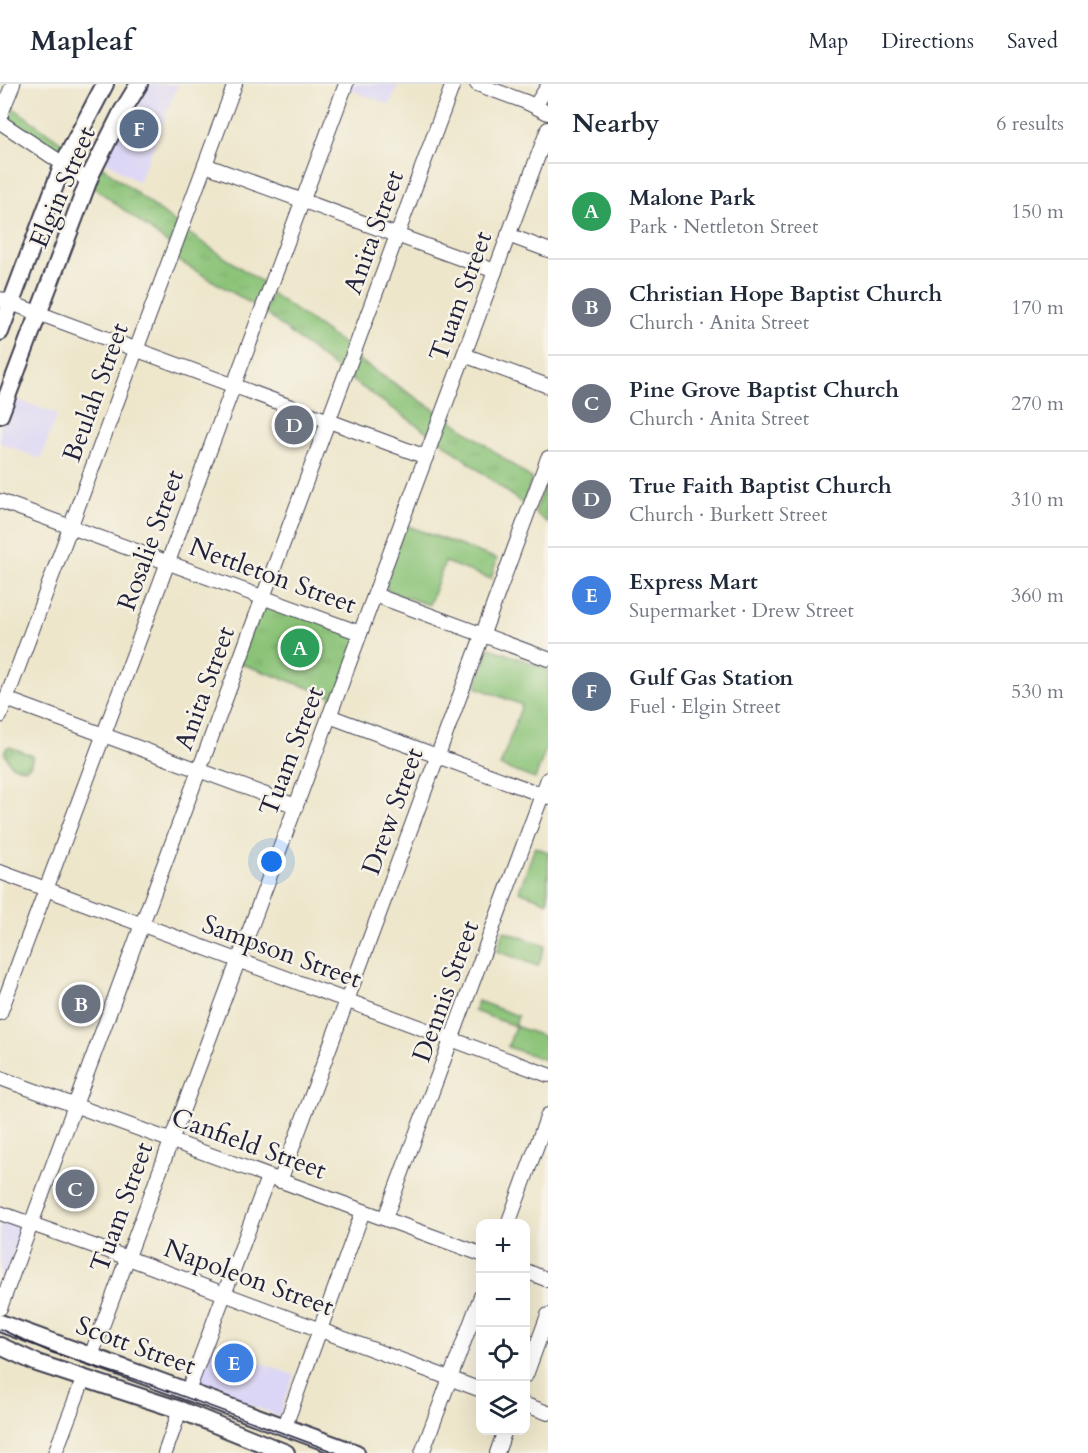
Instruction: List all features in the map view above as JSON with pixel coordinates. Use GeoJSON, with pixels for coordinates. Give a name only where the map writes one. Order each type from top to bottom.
{"type":"FeatureCollection","features":[{"type":"Feature","properties":{"kind":"main road","name":"Elgin Street"},"geometry":{"type":"LineString","coordinates":[[0,332],[5,301],[63,164],[105,84]]}},
{"type":"Feature","properties":{"kind":"main road","name":"Elgin Street"},"geometry":{"type":"LineString","coordinates":[[0,415],[89,181],[123,110],[139,84]]}},
{"type":"Feature","properties":{"kind":"main road","name":"Scott Street"},"geometry":{"type":"LineString","coordinates":[[0,1323],[356,1453]]}},
{"type":"Feature","properties":{"kind":"main road","name":"Scott Street"},"geometry":{"type":"LineString","coordinates":[[0,1346],[83,1380],[180,1410],[279,1452]]}},
{"type":"Feature","properties":{"kind":"street"},"geometry":{"type":"LineString","coordinates":[[12,84],[0,121],[89,181]]}},
{"type":"Feature","properties":{"kind":"street","name":"Beulah Street"},"geometry":{"type":"LineString","coordinates":[[0,716],[235,84]]}},
{"type":"Feature","properties":{"kind":"street","name":"Rosalie Street"},"geometry":{"type":"LineString","coordinates":[[0,1013],[346,84]]}},
{"type":"Feature","properties":{"kind":"street","name":"Anita Street"},"geometry":{"type":"LineString","coordinates":[[0,1308],[453,84]]}},
{"type":"Feature","properties":{"kind":"street"},"geometry":{"type":"LineString","coordinates":[[477,84],[542,110],[548,86]]}},
{"type":"Feature","properties":{"kind":"street","name":"Tuam Street"},"geometry":{"type":"LineString","coordinates":[[91,1356],[548,129]]}},
{"type":"Feature","properties":{"kind":"street"},"geometry":{"type":"LineString","coordinates":[[205,165],[495,271]]}},
{"type":"Feature","properties":{"kind":"street"},"geometry":{"type":"LineString","coordinates":[[508,235],[548,250]]}},
{"type":"Feature","properties":{"kind":"street"},"geometry":{"type":"LineString","coordinates":[[5,301],[426,457]]}},
{"type":"Feature","properties":{"kind":"street"},"geometry":{"type":"LineString","coordinates":[[464,355],[548,386]]}},
{"type":"Feature","properties":{"kind":"street","name":"Drew Street"},"geometry":{"type":"LineString","coordinates":[[188,1391],[223,1294],[274,1179],[347,1000],[548,458]]}},
{"type":"Feature","properties":{"kind":"street","name":"Nettleton Street"},"geometry":{"type":"LineString","coordinates":[[0,501],[360,633]]}},
{"type":"Feature","properties":{"kind":"street","name":"Nettleton Street"},"geometry":{"type":"LineString","coordinates":[[375,595],[548,659]]}},
{"type":"Feature","properties":{"kind":"street"},"geometry":{"type":"LineString","coordinates":[[6,699],[296,806]]}},
{"type":"Feature","properties":{"kind":"street"},"geometry":{"type":"LineString","coordinates":[[329,716],[545,796]]}},
{"type":"Feature","properties":{"kind":"street","name":"Dennis Street"},"geometry":{"type":"LineString","coordinates":[[385,1218],[545,796],[548,779]]}},
{"type":"Feature","properties":{"kind":"street","name":"Sampson Street"},"geometry":{"type":"LineString","coordinates":[[0,872],[548,1075]]}},
{"type":"Feature","properties":{"kind":"street","name":"Canfield Street"},"geometry":{"type":"LineString","coordinates":[[0,1078],[476,1252]]}},
{"type":"Feature","properties":{"kind":"street"},"geometry":{"type":"LineString","coordinates":[[510,1219],[548,1115]]}},
{"type":"Feature","properties":{"kind":"street"},"geometry":{"type":"LineString","coordinates":[[285,1426],[363,1211]]}},
{"type":"Feature","properties":{"kind":"street","name":"Napoleon Street"},"geometry":{"type":"LineString","coordinates":[[0,1213],[128,1258],[476,1388]]}},
{"type":"Feature","properties":{"kind":"street"},"geometry":{"type":"LineString","coordinates":[[530,1273],[548,1280]]}},
{"type":"Feature","properties":{"kind":"street"},"geometry":{"type":"LineString","coordinates":[[422,1453],[476,1307]]}},
{"type":"Feature","properties":{"kind":"street"},"geometry":{"type":"LineString","coordinates":[[530,1362],[548,1315]]}},
{"type":"Feature","properties":{"kind":"street"},"geometry":{"type":"LineString","coordinates":[[55,1453],[83,1380]]}},
{"type":"Feature","properties":{"kind":"street"},"geometry":{"type":"LineString","coordinates":[[530,1407],[548,1413]]}},
{"type":"Feature","properties":{"kind":"street"},"geometry":{"type":"LineString","coordinates":[[165,1453],[180,1410]]}},
{"type":"Feature","properties":{"kind":"street"},"geometry":{"type":"LineString","coordinates":[[497,1453],[504,1435]]}},
{"type":"Feature","properties":{"kind":"shaded area"},"geometry":{"type":"Polygon","coordinates":[[[143,84],[178,84],[138,182],[104,160],[143,84]]]}},
{"type":"Feature","properties":{"kind":"shaded area"},"geometry":{"type":"Polygon","coordinates":[[[350,84],[398,84],[390,105],[348,89],[350,84]]]}},
{"type":"Feature","properties":{"kind":"shaded area"},"geometry":{"type":"Polygon","coordinates":[[[11,397],[57,414],[41,459],[0,443],[0,428],[11,397]]]}},
{"type":"Feature","properties":{"kind":"shaded area"},"geometry":{"type":"Polygon","coordinates":[[[0,1216],[24,1225],[0,1289],[0,1216]]]}},
{"type":"Feature","properties":{"kind":"shaded area"},"geometry":{"type":"Polygon","coordinates":[[[201,1341],[294,1375],[279,1416],[185,1381],[201,1341]]]}},
{"type":"Feature","properties":{"kind":"green space"},"geometry":{"type":"Polygon","coordinates":[[[8,104],[66,146],[59,158],[3,118],[8,104]]]}},
{"type":"Feature","properties":{"kind":"green space"},"geometry":{"type":"Polygon","coordinates":[[[100,165],[178,225],[170,245],[91,185],[100,165]]]}},
{"type":"Feature","properties":{"kind":"green space"},"geometry":{"type":"Polygon","coordinates":[[[184,230],[263,283],[255,306],[174,258],[184,230]]]}},
{"type":"Feature","properties":{"kind":"green space"},"geometry":{"type":"Polygon","coordinates":[[[271,293],[349,348],[340,372],[265,313],[271,293]]]}},
{"type":"Feature","properties":{"kind":"green space"},"geometry":{"type":"Polygon","coordinates":[[[357,359],[438,412],[430,434],[350,379],[357,359]]]}},
{"type":"Feature","properties":{"kind":"green space"},"geometry":{"type":"Polygon","coordinates":[[[446,416],[532,479],[523,504],[437,438],[446,416]]]}},
{"type":"Feature","properties":{"kind":"green space"},"geometry":{"type":"Polygon","coordinates":[[[544,487],[548,490],[548,523],[535,513],[544,487]]]}},
{"type":"Feature","properties":{"kind":"green space"},"geometry":{"type":"Polygon","coordinates":[[[405,525],[497,559],[491,579],[445,562],[429,605],[388,591],[385,584],[405,525]]]}},
{"type":"Feature","properties":{"kind":"green space"},"geometry":{"type":"Polygon","coordinates":[[[263,598],[360,633],[337,698],[239,663],[263,598]]]}},
{"type":"Feature","properties":{"kind":"green space"},"geometry":{"type":"Polygon","coordinates":[[[490,648],[548,669],[548,743],[535,779],[500,766],[522,705],[476,687],[490,648]]]}},
{"type":"Feature","properties":{"kind":"green space"},"geometry":{"type":"Polygon","coordinates":[[[7,747],[33,756],[30,766],[25,769],[11,765],[4,752],[7,747]]]}},
{"type":"Feature","properties":{"kind":"green space"},"geometry":{"type":"Polygon","coordinates":[[[535,847],[548,852],[548,902],[519,891],[535,847]]]}},
{"type":"Feature","properties":{"kind":"green space"},"geometry":{"type":"Polygon","coordinates":[[[504,931],[545,946],[538,966],[497,951],[504,931]]]}},
{"type":"Feature","properties":{"kind":"green space"},"geometry":{"type":"Polygon","coordinates":[[[478,1001],[518,1016],[515,1026],[474,1011],[478,1001]]]}},
{"type":"Feature","properties":{"kind":"green space"},"geometry":{"type":"Polygon","coordinates":[[[515,1026],[548,1038],[548,1061],[508,1047],[515,1026]]]}},
{"type":"Feature","properties":{"kind":"tram line"},"geometry":{"type":"LineString","coordinates":[[0,1329],[50,1352],[152,1385],[337,1453]]}},
{"type":"Feature","properties":{"kind":"place","name":"Gulf Gas Station"},"geometry":{"type":"Point","coordinates":[139,129]}},
{"type":"Feature","properties":{"kind":"place","name":"True Faith Baptist Church"},"geometry":{"type":"Point","coordinates":[294,425]}},
{"type":"Feature","properties":{"kind":"place","name":"Malone Park"},"geometry":{"type":"Point","coordinates":[300,648]}},
{"type":"Feature","properties":{"kind":"place","name":"Christian Hope Baptist Church"},"geometry":{"type":"Point","coordinates":[81,1004]}},
{"type":"Feature","properties":{"kind":"place","name":"Pine Grove Baptist Church"},"geometry":{"type":"Point","coordinates":[75,1189]}},
{"type":"Feature","properties":{"kind":"place","name":"Express Mart"},"geometry":{"type":"Point","coordinates":[234,1363]}}]}
